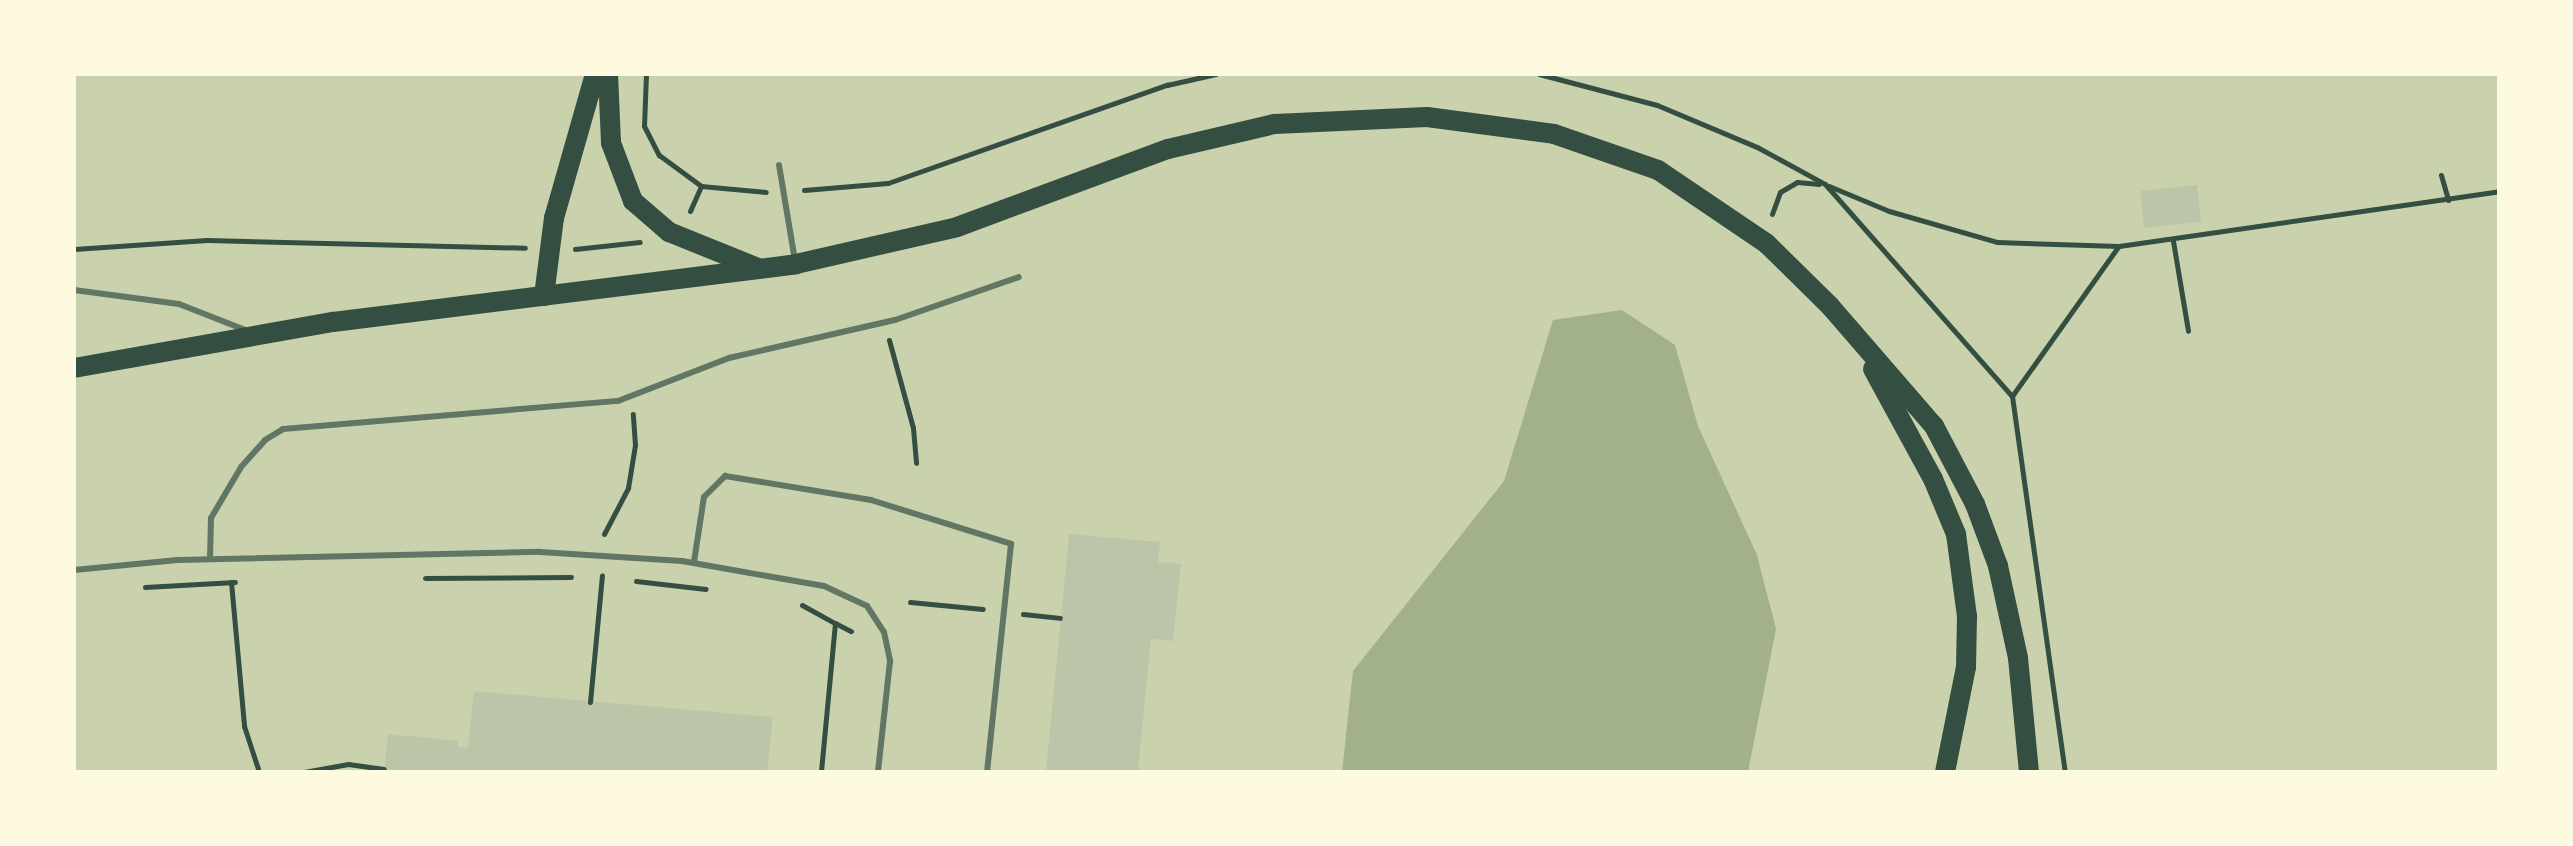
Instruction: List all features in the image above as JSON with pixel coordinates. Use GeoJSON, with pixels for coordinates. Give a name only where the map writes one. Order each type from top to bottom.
{"type":"FeatureCollection","features":[{"type":"Feature","properties":{"kind":"main road"},"geometry":{"type":"LineString","coordinates":[[544,296],[554,218],[595,74]]}},
{"type":"Feature","properties":{"kind":"main road"},"geometry":{"type":"LineString","coordinates":[[608,74],[611,143],[633,201],[669,232],[762,270]]}},
{"type":"Feature","properties":{"kind":"main road"},"geometry":{"type":"LineString","coordinates":[[74,368],[255,333],[796,264],[957,227],[1220,134],[1366,117],[1468,120],[1595,144],[1667,176],[1766,243],[1854,334],[1934,426],[1989,538],[2018,658],[2029,772]]}},
{"type":"Feature","properties":{"kind":"main road"},"geometry":{"type":"LineString","coordinates":[[1854,334],[1933,479],[1956,534],[1967,616],[1966,667],[1945,772]]}},
{"type":"Feature","properties":{"kind":"lane"},"geometry":{"type":"LineString","coordinates":[[779,165],[796,264]]}},
{"type":"Feature","properties":{"kind":"lane"},"geometry":{"type":"LineString","coordinates":[[210,559],[211,518],[241,467],[265,440],[283,429],[618,401],[729,358],[883,323],[1019,277]]}},
{"type":"Feature","properties":{"kind":"lane"},"geometry":{"type":"LineString","coordinates":[[74,290],[179,304],[255,333]]}},
{"type":"Feature","properties":{"kind":"lane"},"geometry":{"type":"LineString","coordinates":[[694,562],[704,497],[725,476],[871,500],[1011,544],[987,772]]}},
{"type":"Feature","properties":{"kind":"lane"},"geometry":{"type":"LineString","coordinates":[[74,570],[210,559],[540,552],[694,562],[824,586],[867,606],[884,632],[890,661],[878,772]]}},
{"type":"Feature","properties":{"kind":"path"},"geometry":{"type":"LineString","coordinates":[[646,74],[644,126],[659,155],[701,186],[738,193],[888,183],[1167,85],[1216,74]]}},
{"type":"Feature","properties":{"kind":"path"},"geometry":{"type":"LineString","coordinates":[[1539,74],[1657,105],[1757,147],[1825,184],[1889,211],[1984,239],[2119,246],[2173,241],[2499,191]]}},
{"type":"Feature","properties":{"kind":"path"},"geometry":{"type":"LineString","coordinates":[[2441,175],[2448,200]]}},
{"type":"Feature","properties":{"kind":"path"},"geometry":{"type":"LineString","coordinates":[[1766,243],[1780,192],[1797,182],[1825,184],[2012,396],[2065,772]]}},
{"type":"Feature","properties":{"kind":"path"},"geometry":{"type":"LineString","coordinates":[[685,222],[701,186]]}},
{"type":"Feature","properties":{"kind":"path"},"geometry":{"type":"LineString","coordinates":[[74,249],[207,240],[493,247]]}},
{"type":"Feature","properties":{"kind":"path"},"geometry":{"type":"LineString","coordinates":[[592,249],[653,240]]}},
{"type":"Feature","properties":{"kind":"path"},"geometry":{"type":"LineString","coordinates":[[2173,241],[2188,331]]}},
{"type":"Feature","properties":{"kind":"path"},"geometry":{"type":"LineString","coordinates":[[2012,396],[2119,246]]}},
{"type":"Feature","properties":{"kind":"path"},"geometry":{"type":"LineString","coordinates":[[883,323],[900,373],[916,463]]}},
{"type":"Feature","properties":{"kind":"path"},"geometry":{"type":"LineString","coordinates":[[604,534],[628,488],[635,422]]}},
{"type":"Feature","properties":{"kind":"path"},"geometry":{"type":"LineString","coordinates":[[411,578],[617,579]]}},
{"type":"Feature","properties":{"kind":"path"},"geometry":{"type":"LineString","coordinates":[[590,702],[602,578]]}},
{"type":"Feature","properties":{"kind":"path"},"geometry":{"type":"LineString","coordinates":[[632,581],[723,590]]}},
{"type":"Feature","properties":{"kind":"path"},"geometry":{"type":"LineString","coordinates":[[231,582],[244,726],[259,772]]}},
{"type":"Feature","properties":{"kind":"path"},"geometry":{"type":"LineString","coordinates":[[136,587],[248,582]]}},
{"type":"Feature","properties":{"kind":"path"},"geometry":{"type":"LineString","coordinates":[[787,601],[851,631]]}},
{"type":"Feature","properties":{"kind":"path"},"geometry":{"type":"LineString","coordinates":[[910,602],[983,609]]}},
{"type":"Feature","properties":{"kind":"path"},"geometry":{"type":"LineString","coordinates":[[1022,614],[1060,618]]}},
{"type":"Feature","properties":{"kind":"path"},"geometry":{"type":"LineString","coordinates":[[821,772],[835,623]]}},
{"type":"Feature","properties":{"kind":"path"},"geometry":{"type":"LineString","coordinates":[[304,772],[348,764],[384,769]]}},
{"type":"Feature","properties":{"kind":"shaded area"},"geometry":{"type":"Polygon","coordinates":[[[74,74],[2499,74],[2499,772],[74,772],[74,74]]]}},
{"type":"Feature","properties":{"kind":"shaded area"},"geometry":{"type":"Polygon","coordinates":[[[1622,310],[1675,345],[1698,426],[1757,555],[1776,629],[1748,772],[1342,772],[1353,671],[1504,481],[1553,320],[1622,310]]]}},
{"type":"Feature","properties":{"kind":"building"},"geometry":{"type":"Polygon","coordinates":[[[2197,185],[2201,222],[2144,228],[2140,191],[2197,185]]]}},
{"type":"Feature","properties":{"kind":"building"},"geometry":{"type":"Polygon","coordinates":[[[1069,534],[1160,542],[1158,562],[1181,564],[1173,641],[1151,639],[1138,772],[1046,772],[1069,534]]]}},
{"type":"Feature","properties":{"kind":"building"},"geometry":{"type":"Polygon","coordinates":[[[474,691],[773,717],[767,772],[384,772],[388,734],[458,741],[458,747],[468,748],[474,691]]]}}]}
